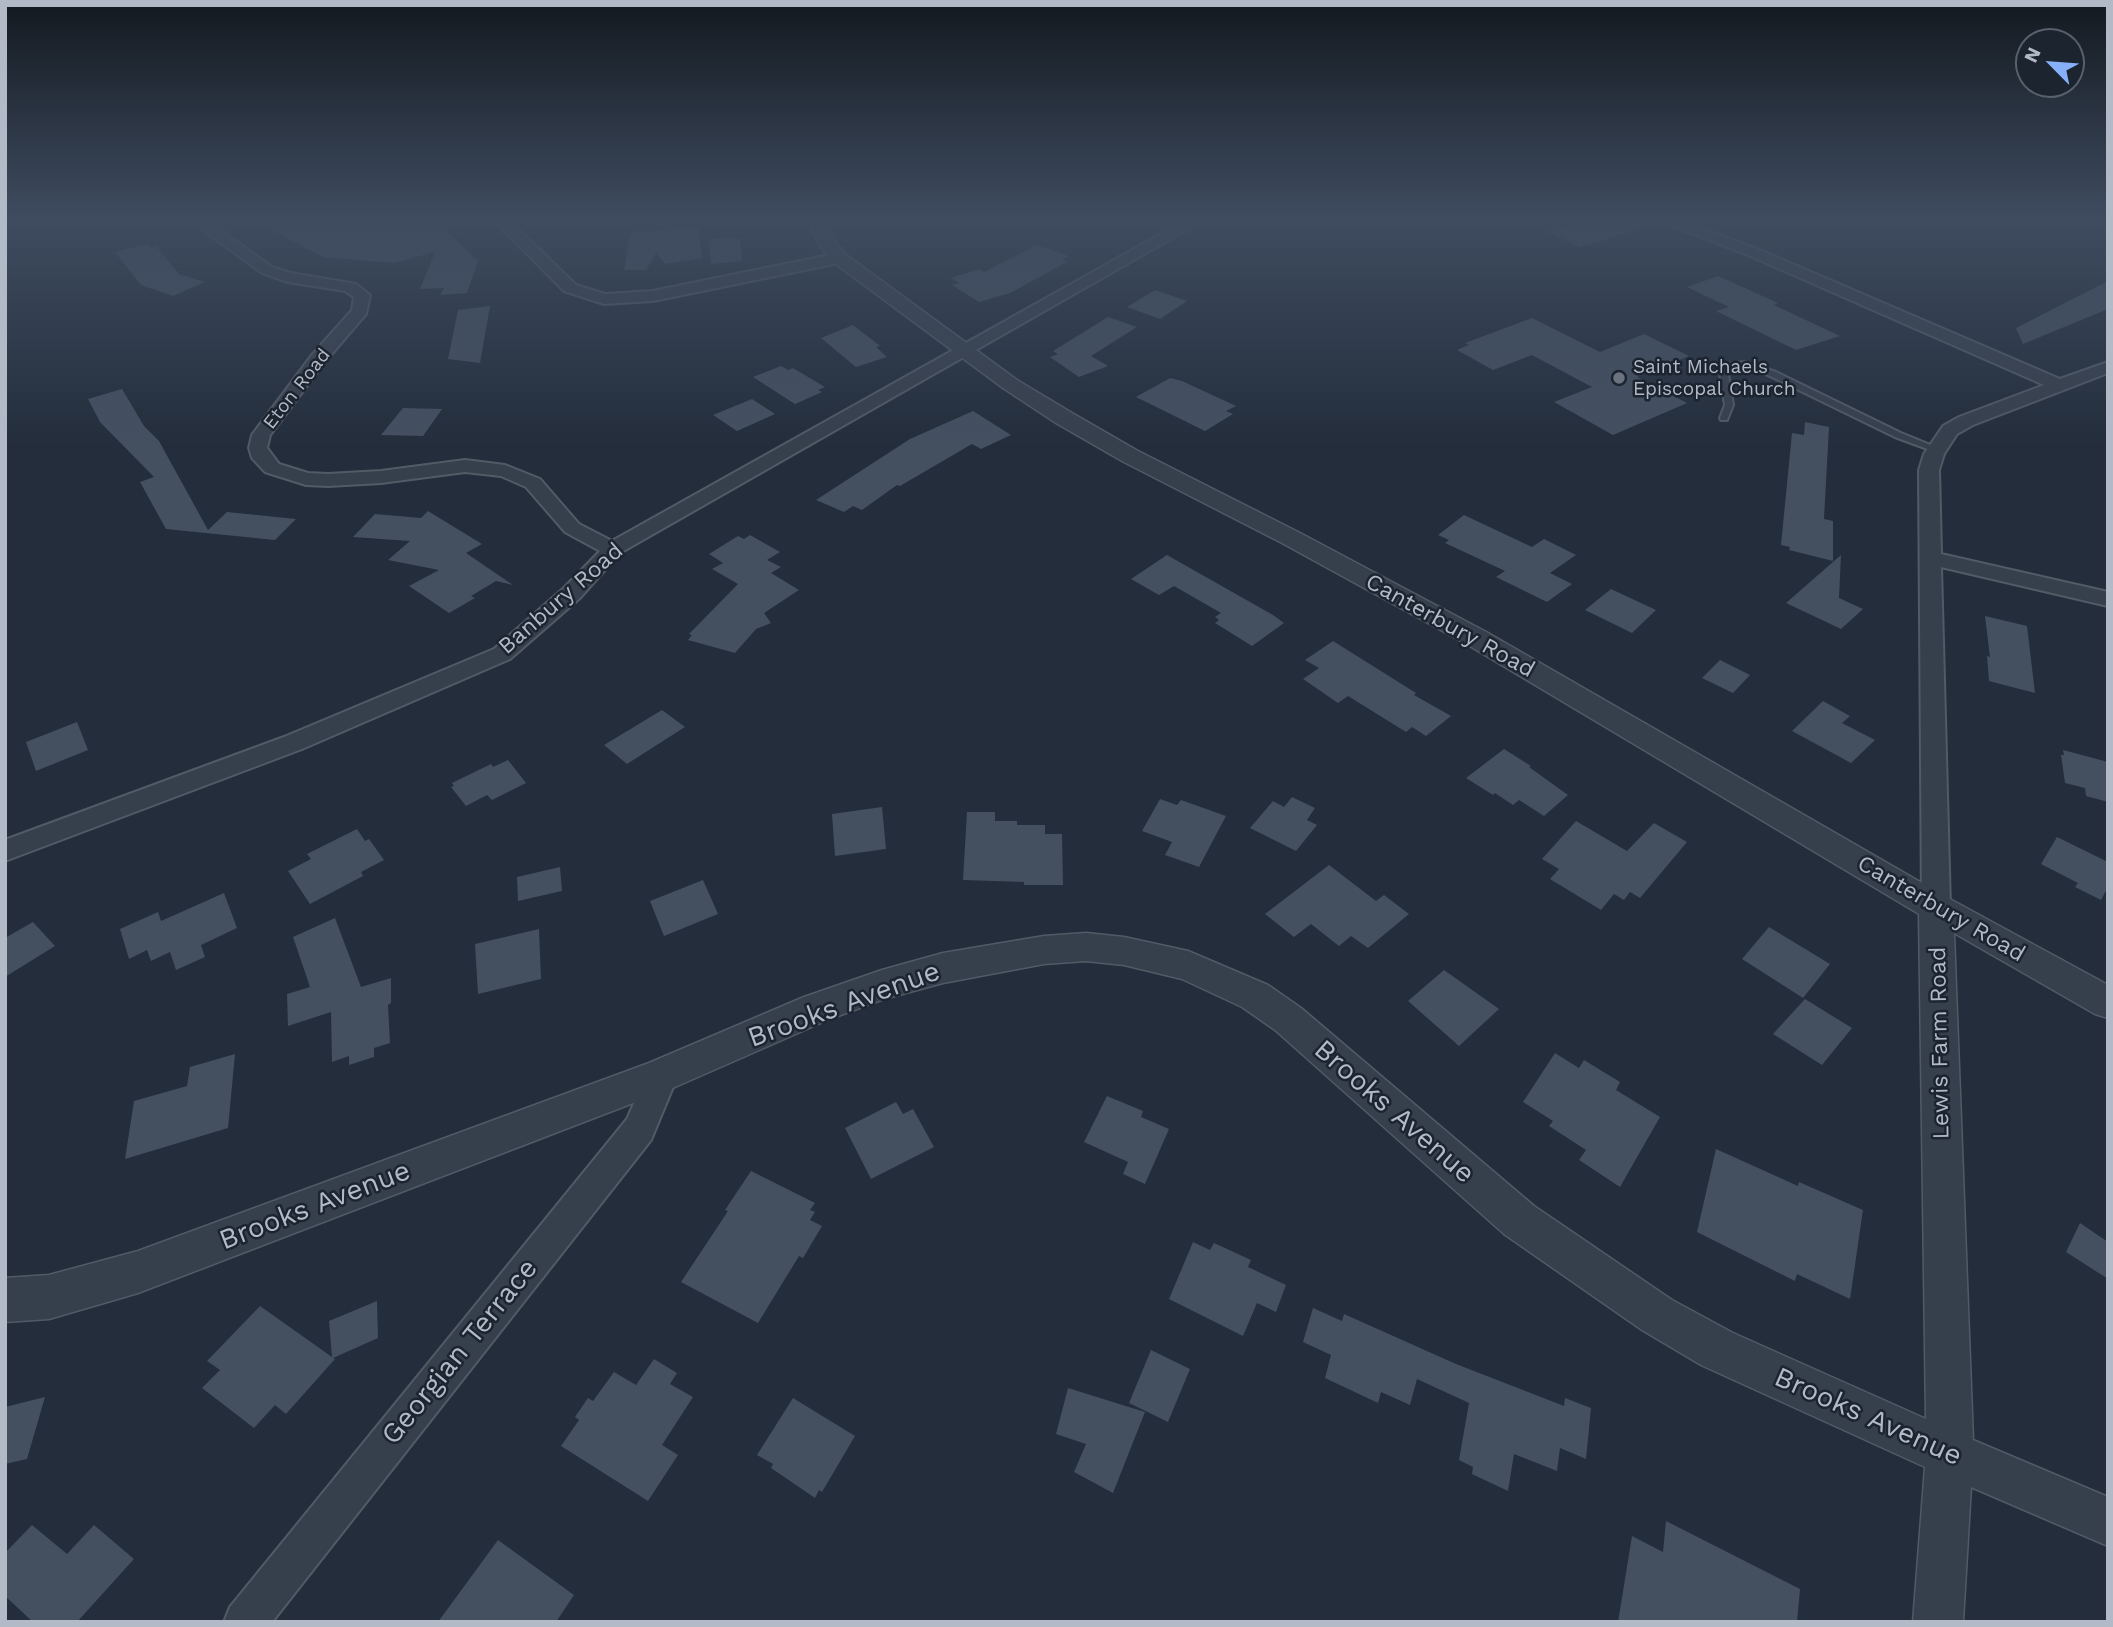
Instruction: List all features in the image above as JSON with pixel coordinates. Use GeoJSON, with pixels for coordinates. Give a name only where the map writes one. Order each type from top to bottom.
{"type":"FeatureCollection","features":[{"type":"Feature","properties":{"kind":"street","name":"Eton Road"},"geometry":{"type":"LineString","coordinates":[[362,297],[360,311],[318,359],[261,435],[258,448],[262,458],[272,468],[306,479],[381,477],[466,466],[505,471],[533,483],[572,528],[613,549]]}},
{"type":"Feature","properties":{"kind":"street"},"geometry":{"type":"LineString","coordinates":[[598,297],[638,297]]}},
{"type":"Feature","properties":{"kind":"street","name":"Canterbury Road"},"geometry":{"type":"LineString","coordinates":[[892,297],[1010,384],[1086,431],[1478,639],[1936,907],[2108,1003]]}},
{"type":"Feature","properties":{"kind":"street","name":"Banbury Road"},"geometry":{"type":"LineString","coordinates":[[5,851],[293,743],[502,654],[572,593],[613,549],[1060,297]]}},
{"type":"Feature","properties":{"kind":"street"},"geometry":{"type":"LineString","coordinates":[[1856,297],[2061,386]]}},
{"type":"Feature","properties":{"kind":"street"},"geometry":{"type":"LineString","coordinates":[[1936,449],[1950,430],[1966,421],[2108,368]]}},
{"type":"Feature","properties":{"kind":"street","name":"Lewis Farm Road"},"geometry":{"type":"LineString","coordinates":[[1936,449],[1929,470],[1930,558],[1950,1454],[1938,1622]]}},
{"type":"Feature","properties":{"kind":"street"},"geometry":{"type":"LineString","coordinates":[[1930,558],[2108,599]]}},
{"type":"Feature","properties":{"kind":"street","name":"Brooks Avenue"},"geometry":{"type":"LineString","coordinates":[[5,1300],[48,1297],[138,1272],[662,1075],[817,1008],[882,985],[943,968],[1044,950],[1086,947],[1124,951],[1188,966],[1255,996],[1288,1019],[1519,1220],[1657,1315],[1717,1349],[2108,1522]]}},
{"type":"Feature","properties":{"kind":"street","name":"Georgian Terrace"},"geometry":{"type":"LineString","coordinates":[[244,1622],[639,1129],[662,1075]]}},
{"type":"Feature","properties":{"kind":"lane"},"geometry":{"type":"LineString","coordinates":[[1724,418],[1729,405],[1724,374],[1729,366],[1745,364],[1773,374],[1898,435],[1936,449]]}},
{"type":"Feature","properties":{"kind":"building"},"geometry":{"type":"Polygon","coordinates":[[[971,297],[996,297],[979,302],[971,297]]]}},
{"type":"Feature","properties":{"kind":"building"},"geometry":{"type":"Polygon","coordinates":[[[1144,297],[1175,297],[1187,301],[1160,319],[1127,307],[1144,297]]]}},
{"type":"Feature","properties":{"kind":"building"},"geometry":{"type":"Polygon","coordinates":[[[1708,297],[1765,297],[1778,303],[1774,305],[1840,336],[1796,350],[1716,311],[1729,307],[1708,297]]]}},
{"type":"Feature","properties":{"kind":"building"},"geometry":{"type":"Polygon","coordinates":[[[2077,297],[2108,297],[2108,309],[2023,344],[2016,328],[2077,297]]]}},
{"type":"Feature","properties":{"kind":"building"},"geometry":{"type":"Polygon","coordinates":[[[490,306],[480,363],[448,359],[458,310],[490,306]]]}},
{"type":"Feature","properties":{"kind":"building"},"geometry":{"type":"Polygon","coordinates":[[[1108,317],[1137,327],[1091,356],[1108,366],[1079,377],[1050,357],[1058,354],[1053,351],[1108,317]]]}},
{"type":"Feature","properties":{"kind":"building","name":"Saint Michaels Episcopal Church"},"geometry":{"type":"Polygon","coordinates":[[[1532,318],[1600,352],[1644,334],[1689,356],[1637,377],[1687,403],[1613,435],[1554,402],[1592,387],[1532,355],[1493,370],[1457,350],[1469,345],[1465,343],[1532,318]]]}},
{"type":"Feature","properties":{"kind":"building"},"geometry":{"type":"Polygon","coordinates":[[[853,325],[880,346],[876,347],[887,357],[856,367],[821,338],[853,325]]]}},
{"type":"Feature","properties":{"kind":"building"},"geometry":{"type":"Polygon","coordinates":[[[781,366],[788,370],[793,368],[825,387],[818,390],[822,392],[795,404],[753,377],[781,366]]]}},
{"type":"Feature","properties":{"kind":"building"},"geometry":{"type":"Polygon","coordinates":[[[1170,378],[1236,406],[1226,411],[1233,414],[1205,431],[1136,397],[1170,378]]]}},
{"type":"Feature","properties":{"kind":"building"},"geometry":{"type":"Polygon","coordinates":[[[122,389],[144,426],[159,441],[208,530],[227,512],[296,519],[275,540],[166,529],[140,482],[154,477],[100,422],[88,399],[122,389]]]}},
{"type":"Feature","properties":{"kind":"building"},"geometry":{"type":"Polygon","coordinates":[[[752,399],[775,414],[737,431],[713,415],[752,399]]]}},
{"type":"Feature","properties":{"kind":"building"},"geometry":{"type":"Polygon","coordinates":[[[403,408],[442,409],[423,436],[381,435],[403,408]]]}},
{"type":"Feature","properties":{"kind":"building"},"geometry":{"type":"Polygon","coordinates":[[[973,411],[1011,435],[981,449],[972,444],[900,486],[897,485],[862,510],[853,506],[844,512],[816,500],[910,439],[973,411]]]}},
{"type":"Feature","properties":{"kind":"building"},"geometry":{"type":"Polygon","coordinates":[[[1805,422],[1829,427],[1824,519],[1833,521],[1833,561],[1789,550],[1790,547],[1781,545],[1792,433],[1804,435],[1805,422]]]}},
{"type":"Feature","properties":{"kind":"building"},"geometry":{"type":"Polygon","coordinates":[[[428,511],[482,544],[466,553],[513,585],[496,581],[471,596],[475,598],[449,613],[409,586],[439,570],[388,560],[410,541],[353,537],[375,514],[421,518],[428,511]]]}},
{"type":"Feature","properties":{"kind":"building"},"geometry":{"type":"Polygon","coordinates":[[[1464,515],[1532,547],[1544,539],[1576,555],[1550,573],[1572,584],[1547,602],[1496,577],[1505,571],[1445,543],[1449,540],[1438,535],[1464,515]]]}},
{"type":"Feature","properties":{"kind":"building"},"geometry":{"type":"Polygon","coordinates":[[[750,535],[780,552],[767,560],[781,567],[771,573],[799,590],[764,613],[771,623],[756,629],[735,653],[688,640],[692,635],[689,634],[738,584],[712,569],[723,563],[709,554],[738,536],[744,539],[750,535]]]}},
{"type":"Feature","properties":{"kind":"building"},"geometry":{"type":"Polygon","coordinates":[[[1167,555],[1284,623],[1252,646],[1215,623],[1219,620],[1215,617],[1221,613],[1174,586],[1159,595],[1131,579],[1167,555]]]}},
{"type":"Feature","properties":{"kind":"building"},"geometry":{"type":"Polygon","coordinates":[[[1841,555],[1839,598],[1863,609],[1841,629],[1786,603],[1841,555]]]}},
{"type":"Feature","properties":{"kind":"building"},"geometry":{"type":"Polygon","coordinates":[[[1611,589],[1656,610],[1632,633],[1585,610],[1611,589]]]}},
{"type":"Feature","properties":{"kind":"building"},"geometry":{"type":"Polygon","coordinates":[[[1985,616],[2027,626],[2035,693],[1989,681],[1987,656],[1990,657],[1985,616]]]}},
{"type":"Feature","properties":{"kind":"building"},"geometry":{"type":"Polygon","coordinates":[[[1333,641],[1416,693],[1414,695],[1451,716],[1426,736],[1412,727],[1406,732],[1348,696],[1338,703],[1303,679],[1319,668],[1305,660],[1333,641]]]}},
{"type":"Feature","properties":{"kind":"building"},"geometry":{"type":"Polygon","coordinates":[[[1720,660],[1750,675],[1733,693],[1702,678],[1720,660]]]}},
{"type":"Feature","properties":{"kind":"building"},"geometry":{"type":"Polygon","coordinates":[[[1823,701],[1850,716],[1842,723],[1875,740],[1851,763],[1792,731],[1823,701]]]}},
{"type":"Feature","properties":{"kind":"building"},"geometry":{"type":"Polygon","coordinates":[[[662,710],[685,727],[627,764],[604,745],[662,710]]]}},
{"type":"Feature","properties":{"kind":"building"},"geometry":{"type":"Polygon","coordinates":[[[77,722],[88,750],[36,771],[26,742],[77,722]]]}},
{"type":"Feature","properties":{"kind":"building"},"geometry":{"type":"Polygon","coordinates":[[[1504,749],[1568,795],[1544,816],[1519,800],[1513,805],[1466,778],[1504,749]]]}},
{"type":"Feature","properties":{"kind":"building"},"geometry":{"type":"Polygon","coordinates":[[[2063,750],[2108,762],[2108,802],[2086,796],[2085,788],[2065,783],[2061,755],[2064,755],[2063,750]]]}},
{"type":"Feature","properties":{"kind":"building"},"geometry":{"type":"Polygon","coordinates":[[[508,760],[526,783],[492,800],[487,795],[466,806],[451,787],[454,786],[452,783],[491,764],[493,767],[508,760]]]}},
{"type":"Feature","properties":{"kind":"building"},"geometry":{"type":"Polygon","coordinates":[[[1292,797],[1315,808],[1307,820],[1317,825],[1296,851],[1250,828],[1273,801],[1284,807],[1292,797]]]}},
{"type":"Feature","properties":{"kind":"building"},"geometry":{"type":"Polygon","coordinates":[[[1160,799],[1177,805],[1181,800],[1226,816],[1199,867],[1165,855],[1172,842],[1142,831],[1160,799]]]}},
{"type":"Feature","properties":{"kind":"building"},"geometry":{"type":"Polygon","coordinates":[[[882,807],[886,849],[835,856],[832,814],[882,807]]]}},
{"type":"Feature","properties":{"kind":"building"},"geometry":{"type":"Polygon","coordinates":[[[967,812],[995,812],[995,821],[1017,821],[1017,825],[1045,825],[1045,834],[1062,834],[1063,885],[963,880],[967,812]]]}},
{"type":"Feature","properties":{"kind":"building"},"geometry":{"type":"Polygon","coordinates":[[[1576,821],[1627,851],[1654,823],[1687,842],[1640,898],[1630,892],[1624,900],[1614,894],[1601,910],[1550,879],[1559,869],[1542,859],[1576,821]]]}},
{"type":"Feature","properties":{"kind":"building"},"geometry":{"type":"Polygon","coordinates":[[[357,829],[365,841],[369,839],[384,860],[361,872],[363,876],[310,904],[288,871],[311,859],[307,854],[357,829]]]}},
{"type":"Feature","properties":{"kind":"building"},"geometry":{"type":"Polygon","coordinates":[[[2057,837],[2108,862],[2108,887],[2101,900],[2075,887],[2078,883],[2041,864],[2057,837]]]}},
{"type":"Feature","properties":{"kind":"building"},"geometry":{"type":"Polygon","coordinates":[[[1329,865],[1376,901],[1384,895],[1409,914],[1368,948],[1351,936],[1339,946],[1311,924],[1294,937],[1265,914],[1329,865]]]}},
{"type":"Feature","properties":{"kind":"building"},"geometry":{"type":"Polygon","coordinates":[[[560,867],[562,891],[518,901],[517,877],[560,867]]]}},
{"type":"Feature","properties":{"kind":"building"},"geometry":{"type":"Polygon","coordinates":[[[703,880],[718,914],[664,936],[650,901],[703,880]]]}},
{"type":"Feature","properties":{"kind":"building"},"geometry":{"type":"Polygon","coordinates":[[[224,893],[237,928],[201,945],[205,957],[176,970],[170,952],[151,961],[147,950],[129,959],[120,929],[158,912],[161,921],[224,893]]]}},
{"type":"Feature","properties":{"kind":"building"},"geometry":{"type":"Polygon","coordinates":[[[335,918],[361,987],[391,978],[391,1003],[388,1005],[390,1043],[374,1048],[374,1057],[349,1065],[349,1056],[332,1062],[331,1012],[288,1026],[287,994],[310,987],[293,937],[335,918]]]}},
{"type":"Feature","properties":{"kind":"building"},"geometry":{"type":"Polygon","coordinates":[[[33,922],[55,946],[5,977],[5,938],[33,922]]]}},
{"type":"Feature","properties":{"kind":"building"},"geometry":{"type":"Polygon","coordinates":[[[1769,927],[1830,964],[1803,998],[1742,959],[1769,927]]]}},
{"type":"Feature","properties":{"kind":"building"},"geometry":{"type":"Polygon","coordinates":[[[539,929],[541,979],[478,994],[475,944],[539,929]]]}},
{"type":"Feature","properties":{"kind":"building"},"geometry":{"type":"Polygon","coordinates":[[[1444,970],[1499,1009],[1459,1046],[1408,1001],[1444,970]]]}},
{"type":"Feature","properties":{"kind":"building"},"geometry":{"type":"Polygon","coordinates":[[[1805,999],[1852,1028],[1822,1065],[1773,1034],[1805,999]]]}},
{"type":"Feature","properties":{"kind":"building"},"geometry":{"type":"Polygon","coordinates":[[[1555,1053],[1579,1068],[1584,1060],[1620,1082],[1616,1090],[1660,1117],[1620,1187],[1579,1160],[1586,1150],[1549,1126],[1553,1121],[1523,1102],[1555,1053]]]}},
{"type":"Feature","properties":{"kind":"building"},"geometry":{"type":"Polygon","coordinates":[[[235,1054],[228,1128],[125,1159],[134,1101],[187,1086],[190,1067],[235,1054]]]}},
{"type":"Feature","properties":{"kind":"building"},"geometry":{"type":"Polygon","coordinates":[[[1107,1096],[1143,1111],[1141,1117],[1169,1129],[1145,1184],[1123,1174],[1128,1162],[1084,1142],[1107,1096]]]}},
{"type":"Feature","properties":{"kind":"building"},"geometry":{"type":"Polygon","coordinates":[[[896,1102],[903,1114],[913,1109],[934,1147],[871,1179],[845,1128],[896,1102]]]}},
{"type":"Feature","properties":{"kind":"building"},"geometry":{"type":"Polygon","coordinates":[[[1716,1149],[1798,1186],[1799,1182],[1863,1210],[1850,1299],[1797,1274],[1795,1281],[1697,1232],[1716,1149]]]}},
{"type":"Feature","properties":{"kind":"building"},"geometry":{"type":"Polygon","coordinates":[[[751,1171],[815,1203],[810,1210],[815,1212],[810,1220],[822,1226],[803,1258],[799,1256],[758,1323],[681,1282],[751,1171]]]}},
{"type":"Feature","properties":{"kind":"building"},"geometry":{"type":"Polygon","coordinates":[[[2080,1223],[2108,1242],[2108,1279],[2066,1252],[2080,1223]]]}},
{"type":"Feature","properties":{"kind":"building"},"geometry":{"type":"Polygon","coordinates":[[[1193,1242],[1210,1250],[1214,1243],[1251,1260],[1248,1267],[1286,1285],[1276,1312],[1257,1303],[1243,1336],[1169,1299],[1193,1242]]]}},
{"type":"Feature","properties":{"kind":"building"},"geometry":{"type":"Polygon","coordinates":[[[377,1301],[378,1338],[333,1358],[335,1359],[286,1414],[275,1405],[254,1428],[202,1388],[220,1370],[207,1361],[260,1306],[332,1357],[329,1321],[377,1301]]]}},
{"type":"Feature","properties":{"kind":"building"},"geometry":{"type":"Polygon","coordinates":[[[1313,1308],[1342,1321],[1344,1314],[1456,1364],[1564,1406],[1565,1398],[1591,1408],[1586,1459],[1560,1448],[1557,1471],[1514,1454],[1508,1491],[1472,1474],[1473,1467],[1459,1460],[1469,1403],[1417,1379],[1410,1405],[1381,1392],[1378,1403],[1325,1378],[1331,1355],[1303,1342],[1313,1308]]]}},
{"type":"Feature","properties":{"kind":"building"},"geometry":{"type":"Polygon","coordinates":[[[1151,1350],[1190,1369],[1168,1422],[1129,1403],[1151,1350]]]}},
{"type":"Feature","properties":{"kind":"building"},"geometry":{"type":"Polygon","coordinates":[[[654,1359],[677,1373],[670,1384],[693,1397],[662,1445],[678,1455],[648,1501],[561,1446],[579,1420],[575,1417],[588,1398],[593,1401],[614,1372],[636,1385],[654,1359]]]}},
{"type":"Feature","properties":{"kind":"building"},"geometry":{"type":"Polygon","coordinates":[[[1068,1388],[1145,1412],[1113,1493],[1074,1472],[1086,1444],[1056,1434],[1068,1388]]]}},
{"type":"Feature","properties":{"kind":"building"},"geometry":{"type":"Polygon","coordinates":[[[45,1397],[27,1459],[5,1464],[5,1407],[45,1397]]]}},
{"type":"Feature","properties":{"kind":"building"},"geometry":{"type":"Polygon","coordinates":[[[793,1398],[855,1436],[822,1492],[819,1490],[815,1498],[771,1468],[773,1464],[757,1455],[793,1398]]]}},
{"type":"Feature","properties":{"kind":"building"},"geometry":{"type":"Polygon","coordinates":[[[1666,1521],[1800,1589],[1797,1622],[1618,1622],[1632,1536],[1663,1552],[1666,1521]]]}},
{"type":"Feature","properties":{"kind":"building"},"geometry":{"type":"Polygon","coordinates":[[[32,1525],[67,1554],[94,1525],[134,1559],[77,1622],[33,1622],[5,1596],[5,1553],[32,1525]]]}},
{"type":"Feature","properties":{"kind":"building"},"geometry":{"type":"Polygon","coordinates":[[[498,1540],[574,1595],[556,1622],[438,1622],[498,1540]]]}},
{"type":"Feature","properties":{"kind":"place","name":"Saint Michaels Episcopal Church"},"geometry":{"type":"Point","coordinates":[1619,378]}}]}
